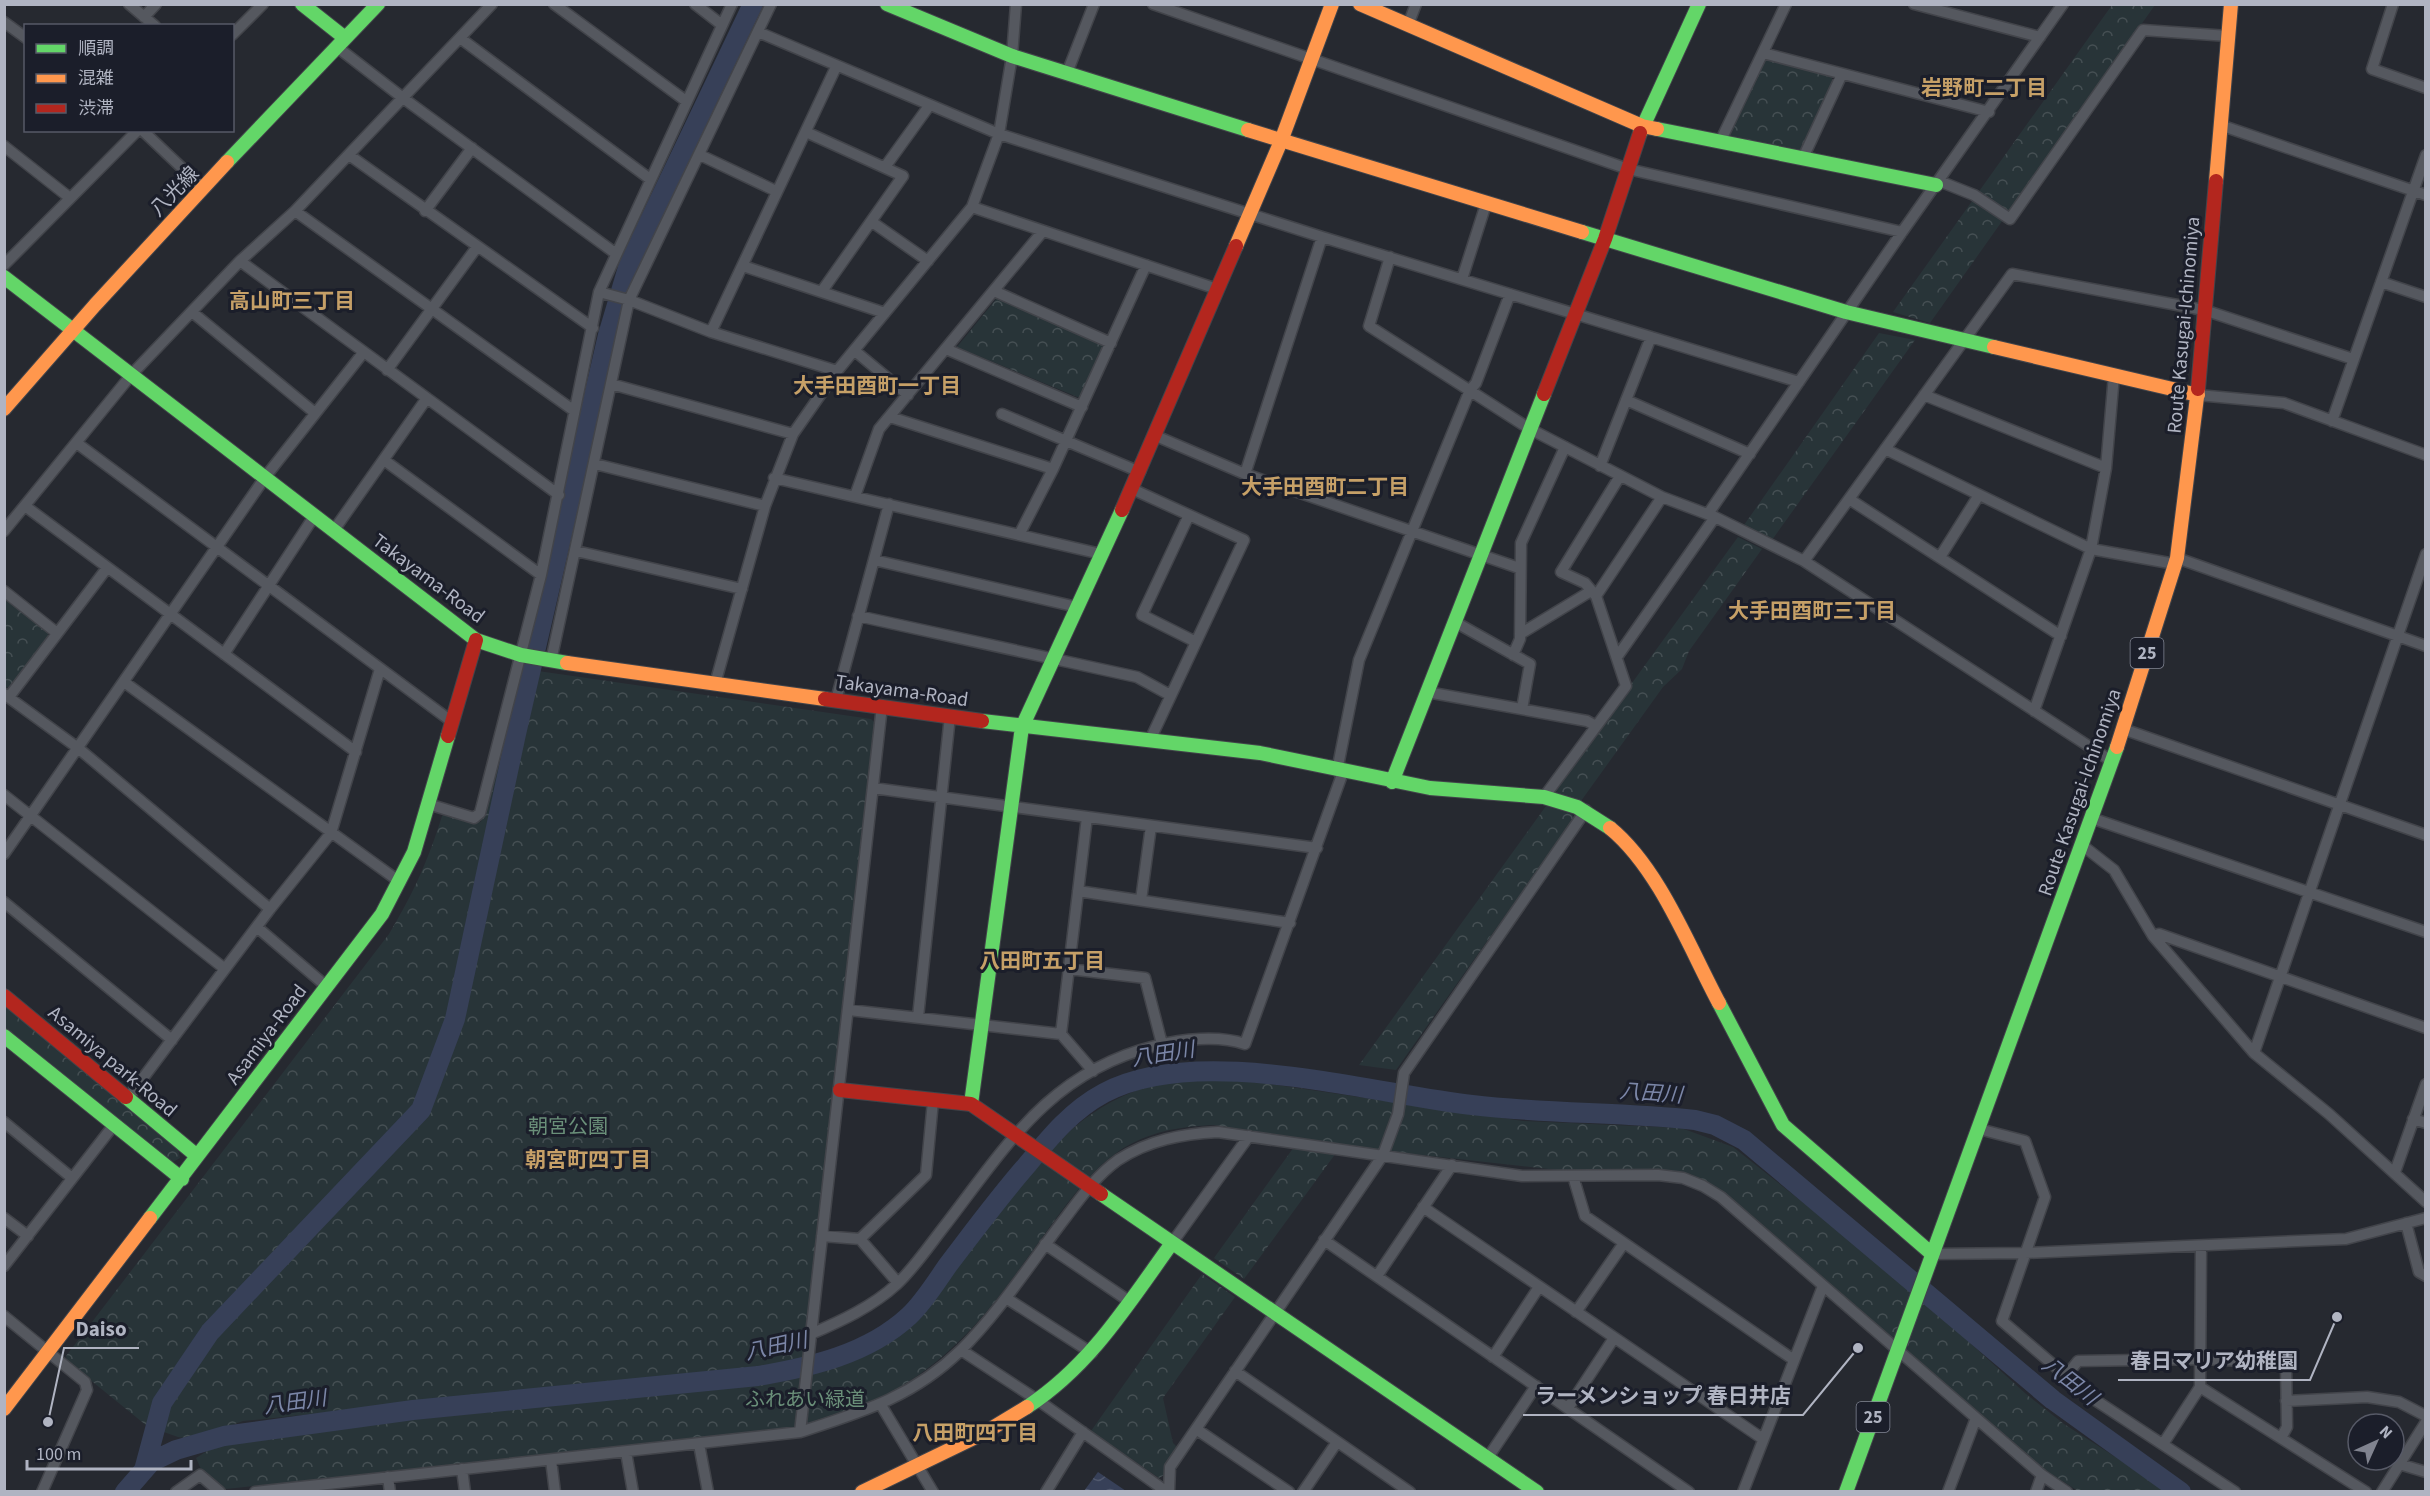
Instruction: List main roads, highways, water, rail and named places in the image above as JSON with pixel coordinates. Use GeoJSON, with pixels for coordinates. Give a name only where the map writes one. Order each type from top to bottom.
{"type":"FeatureCollection","features":[{"type":"Feature","properties":{"kind":"water"},"geometry":{"type":"Polygon","coordinates":[[[1098,1472],[1126,1491],[1084,1491],[1098,1472]]]}},
{"type":"Feature","properties":{"kind":"waterway"},"geometry":{"type":"LineString","coordinates":[[144,1470],[162,1403],[210,1332],[421,1110],[455,1019],[516,734],[608,335],[629,264],[753,4]]}},
{"type":"Feature","properties":{"kind":"waterway","name":"八田川"},"geometry":{"type":"LineString","coordinates":[[125,1492],[151,1462],[176,1450],[224,1436],[413,1410],[758,1376],[838,1357],[876,1340],[909,1316],[930,1292],[1006,1189],[1053,1134],[1082,1107],[1104,1093],[1142,1079],[1186,1072],[1234,1072],[1284,1076],[1472,1105],[1667,1117],[1715,1125],[1744,1140],[2053,1400],[2181,1492]]}},
{"type":"Feature","properties":{"kind":"place","name":"春日マリア幼稚園"},"geometry":{"type":"Point","coordinates":[2337,1317]}},
{"type":"Feature","properties":{"kind":"place","name":"ラーメンショップ 春日井店"},"geometry":{"type":"Point","coordinates":[1858,1348]}},
{"type":"Feature","properties":{"kind":"place","name":"Daiso"},"geometry":{"type":"Point","coordinates":[48,1422]}},
{"type":"Feature","properties":{"kind":"district","name":"岩野町二丁目"},"geometry":{"type":"Point","coordinates":[1984,88]}},
{"type":"Feature","properties":{"kind":"district","name":"高山町三丁目"},"geometry":{"type":"Point","coordinates":[292,301]}},
{"type":"Feature","properties":{"kind":"district","name":"大手田酉町一丁目"},"geometry":{"type":"Point","coordinates":[877,386]}},
{"type":"Feature","properties":{"kind":"district","name":"大手田酉町二丁目"},"geometry":{"type":"Point","coordinates":[1325,487]}},
{"type":"Feature","properties":{"kind":"district","name":"大手田酉町三丁目"},"geometry":{"type":"Point","coordinates":[1812,611]}},
{"type":"Feature","properties":{"kind":"district","name":"八田町五丁目"},"geometry":{"type":"Point","coordinates":[1042,961]}},
{"type":"Feature","properties":{"kind":"district","name":"朝宮町四丁目"},"geometry":{"type":"Point","coordinates":[588,1160]}},
{"type":"Feature","properties":{"kind":"district","name":"八田町四丁目"},"geometry":{"type":"Point","coordinates":[975,1433]}},
{"type":"Feature","properties":{"kind":"park label","name":"朝宮公園"},"geometry":{"type":"Point","coordinates":[568,1126]}},
{"type":"Feature","properties":{"kind":"park label","name":"ふれあい緑道"},"geometry":{"type":"Point","coordinates":[805,1399]}}]}
